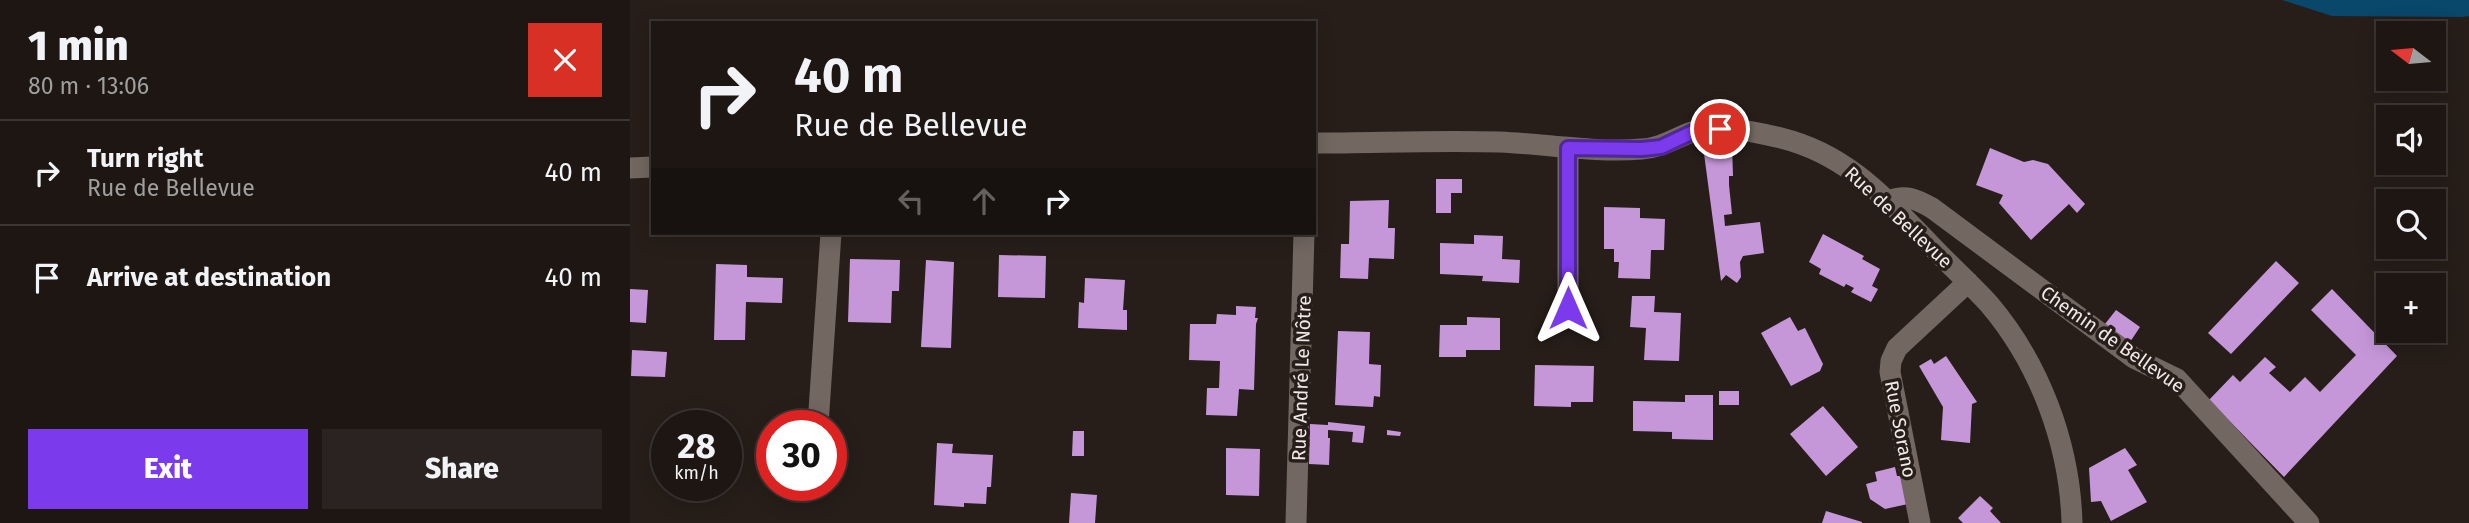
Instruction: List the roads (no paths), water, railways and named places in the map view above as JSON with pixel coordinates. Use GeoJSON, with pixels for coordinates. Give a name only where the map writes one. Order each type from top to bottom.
{"type":"FeatureCollection","features":[{"type":"Feature","properties":{"kind":"street","name":"Rue de Bellevue"},"geometry":{"type":"LineString","coordinates":[[1316,143],[1501,142],[1568,148],[1642,149],[1661,147],[1695,131],[1720,129],[1748,132],[1812,147],[1859,175],[1888,201],[1990,306],[2015,340],[2054,420],[2067,462],[2072,523]]}},
{"type":"Feature","properties":{"kind":"street"},"geometry":{"type":"LineString","coordinates":[[1568,148],[1568,308]]}},
{"type":"Feature","properties":{"kind":"street"},"geometry":{"type":"LineString","coordinates":[[630,168],[651,167]]}},
{"type":"Feature","properties":{"kind":"street","name":"Chemin de Bellevue"},"geometry":{"type":"LineString","coordinates":[[1888,201],[1901,196],[1909,197],[1932,208],[2134,358],[2178,379],[2309,523]]}},
{"type":"Feature","properties":{"kind":"street"},"geometry":{"type":"LineString","coordinates":[[819,410],[831,235]]}},
{"type":"Feature","properties":{"kind":"street","name":"Rue André Le Nôtre"},"geometry":{"type":"LineString","coordinates":[[1296,523],[1304,235]]}},
{"type":"Feature","properties":{"kind":"street","name":"Rue Sorano"},"geometry":{"type":"LineString","coordinates":[[1920,523],[1889,372],[1891,360],[1897,348],[1968,282]]}},
{"type":"Feature","properties":{"kind":"water"},"geometry":{"type":"Polygon","coordinates":[[[2282,0],[2469,0],[2469,16],[2332,16],[2282,0]]]}}]}
